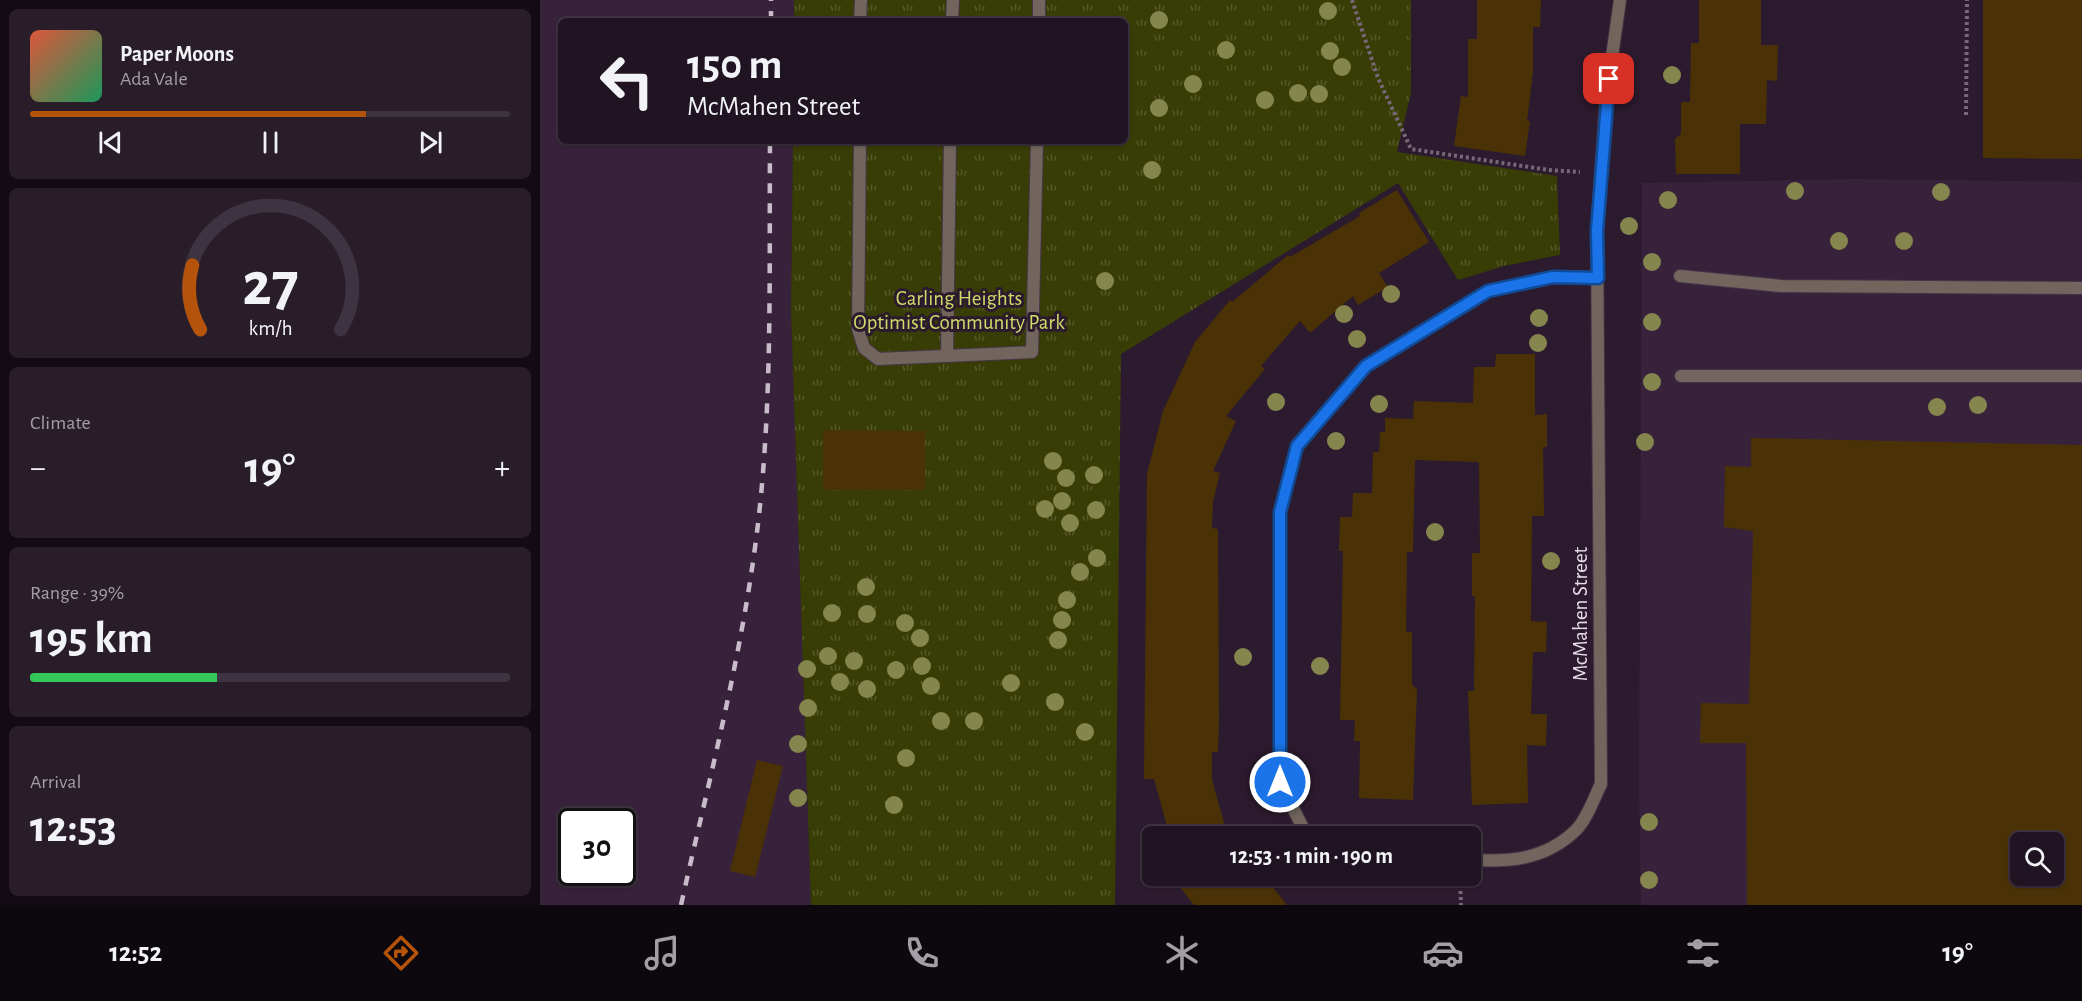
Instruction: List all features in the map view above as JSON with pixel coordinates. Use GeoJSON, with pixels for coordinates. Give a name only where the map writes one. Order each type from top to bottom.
{"type":"FeatureCollection","features":[{"type":"Feature","properties":{"kind":"street"},"geometry":{"type":"LineString","coordinates":[[860,18],[861,0]]}},
{"type":"Feature","properties":{"kind":"street"},"geometry":{"type":"LineString","coordinates":[[952,18],[953,0]]}},
{"type":"Feature","properties":{"kind":"street"},"geometry":{"type":"LineString","coordinates":[[1039,0],[1039,18]]}},
{"type":"Feature","properties":{"kind":"street","name":"McMahen Street"},"geometry":{"type":"LineString","coordinates":[[1481,861],[1500,862],[1534,857],[1576,829],[1601,784],[1598,278],[1606,99],[1620,0]]}},
{"type":"Feature","properties":{"kind":"street"},"geometry":{"type":"LineString","coordinates":[[860,144],[858,329],[864,348],[878,359],[1032,352],[1036,144]]}},
{"type":"Feature","properties":{"kind":"street"},"geometry":{"type":"LineString","coordinates":[[947,356],[950,144]]}},
{"type":"Feature","properties":{"kind":"street"},"geometry":{"type":"LineString","coordinates":[[1680,276],[1781,286],[2082,288]]}},
{"type":"Feature","properties":{"kind":"street"},"geometry":{"type":"LineString","coordinates":[[1302,826],[1280,782],[1280,512],[1297,446],[1366,366],[1488,291],[1553,277],[1598,278]]}},
{"type":"Feature","properties":{"kind":"street"},"geometry":{"type":"LineString","coordinates":[[1681,376],[2082,376]]}},
{"type":"Feature","properties":{"kind":"path"},"geometry":{"type":"LineString","coordinates":[[1352,0],[1378,78],[1411,149],[1550,170],[1601,173]]}},
{"type":"Feature","properties":{"kind":"path"},"geometry":{"type":"LineString","coordinates":[[1966,115],[1967,0]]}},
{"type":"Feature","properties":{"kind":"path"},"geometry":{"type":"LineString","coordinates":[[1460,886],[1461,905]]}},
{"type":"Feature","properties":{"kind":"shaded area"},"geometry":{"type":"Polygon","coordinates":[[[540,0],[794,0],[794,18],[558,18],[558,144],[793,144],[791,311],[811,905],[540,905],[540,0]]]}},
{"type":"Feature","properties":{"kind":"shaded area"},"geometry":{"type":"Polygon","coordinates":[[[1853,179],[2082,182],[2082,905],[1641,905],[1639,783],[1642,183],[1853,179]]]}},
{"type":"Feature","properties":{"kind":"green space","name":"Carling Heights Optimist Community Park"},"geometry":{"type":"Polygon","coordinates":[[[794,0],[1411,0],[1411,93],[1397,152],[1557,176],[1560,255],[1504,266],[1458,280],[1398,183],[1121,354],[1115,905],[811,905],[791,311],[793,144],[1128,144],[1128,18],[794,18],[794,0]]]}},
{"type":"Feature","properties":{"kind":"building"},"geometry":{"type":"Polygon","coordinates":[[[1477,0],[1541,0],[1540,27],[1533,27],[1533,72],[1527,121],[1530,121],[1525,156],[1454,146],[1461,96],[1468,97],[1468,39],[1477,39],[1477,0]]]}},
{"type":"Feature","properties":{"kind":"building"},"geometry":{"type":"Polygon","coordinates":[[[1699,0],[1761,0],[1761,45],[1778,45],[1777,81],[1767,80],[1766,124],[1740,124],[1740,174],[1676,174],[1675,139],[1681,134],[1681,102],[1690,102],[1691,43],[1699,43],[1699,0]]]}},
{"type":"Feature","properties":{"kind":"building"},"geometry":{"type":"Polygon","coordinates":[[[1983,0],[2082,0],[2082,159],[1983,158],[1983,0]]]}},
{"type":"Feature","properties":{"kind":"building"},"geometry":{"type":"Polygon","coordinates":[[[1397,190],[1429,242],[1379,273],[1388,287],[1358,305],[1353,296],[1310,333],[1300,321],[1261,366],[1265,369],[1226,416],[1236,421],[1213,471],[1220,473],[1213,502],[1212,528],[1218,529],[1219,722],[1218,752],[1212,752],[1212,780],[1225,826],[1167,826],[1154,779],[1144,779],[1147,474],[1163,411],[1195,342],[1230,300],[1232,302],[1288,255],[1290,257],[1360,216],[1359,213],[1397,190]]]}},
{"type":"Feature","properties":{"kind":"building"},"geometry":{"type":"Polygon","coordinates":[[[1496,354],[1535,354],[1535,415],[1547,414],[1547,447],[1543,447],[1544,516],[1532,516],[1531,621],[1547,622],[1546,652],[1533,652],[1531,714],[1547,714],[1546,746],[1527,745],[1528,803],[1472,805],[1468,691],[1474,691],[1475,596],[1472,596],[1472,553],[1480,553],[1479,462],[1415,460],[1413,552],[1407,552],[1406,632],[1412,632],[1412,685],[1417,689],[1413,800],[1359,798],[1360,741],[1354,741],[1355,720],[1340,720],[1343,551],[1339,551],[1340,517],[1352,517],[1353,493],[1372,493],[1373,452],[1379,452],[1380,432],[1385,432],[1385,418],[1413,419],[1414,401],[1473,403],[1474,367],[1495,367],[1496,354]]]}},
{"type":"Feature","properties":{"kind":"building"},"geometry":{"type":"Polygon","coordinates":[[[823,430],[925,431],[925,490],[823,490],[823,430]]]}},
{"type":"Feature","properties":{"kind":"building"},"geometry":{"type":"Polygon","coordinates":[[[1751,438],[2082,445],[2082,905],[1747,905],[1746,743],[1700,743],[1701,703],[1749,704],[1753,531],[1724,527],[1725,466],[1751,467],[1751,438]]]}},
{"type":"Feature","properties":{"kind":"building"},"geometry":{"type":"Polygon","coordinates":[[[757,760],[783,766],[755,877],[730,871],[757,760]]]}},
{"type":"Feature","properties":{"kind":"building"},"geometry":{"type":"Polygon","coordinates":[[[1179,886],[1272,886],[1287,905],[1194,905],[1179,886]]]}},
{"type":"Feature","properties":{"kind":"railway"},"geometry":{"type":"LineString","coordinates":[[771,0],[771,18]]}},
{"type":"Feature","properties":{"kind":"railway"},"geometry":{"type":"LineString","coordinates":[[681,905],[732,678],[756,540],[768,391],[770,144]]}},
{"type":"Feature","properties":{"kind":"route"},"geometry":{"type":"LineString","coordinates":[[1280,782],[1280,512],[1297,446],[1366,366],[1488,291],[1553,277],[1598,278],[1597,231],[1609,79]]}}]}
